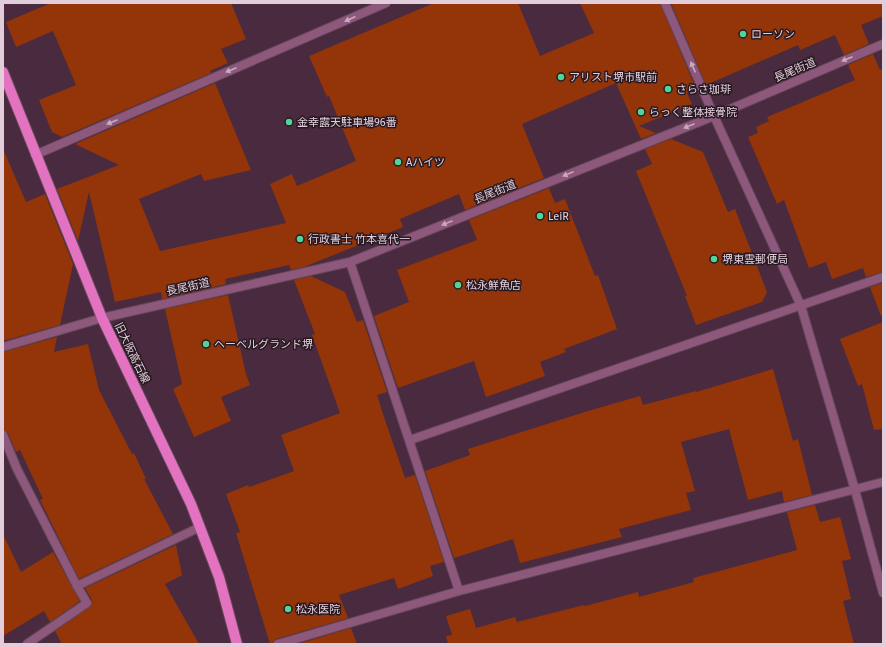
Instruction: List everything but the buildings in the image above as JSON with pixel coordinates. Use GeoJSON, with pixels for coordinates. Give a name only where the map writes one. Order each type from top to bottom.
{"type":"FeatureCollection","features":[{"type":"Feature","properties":{"kind":"main road","name":"旧大阪高石線"},"geometry":{"type":"LineString","coordinates":[[3,72],[35,155],[102,318],[191,504],[219,577],[237,644]]}},
{"type":"Feature","properties":{"kind":"street"},"geometry":{"type":"LineString","coordinates":[[35,155],[386,3]]}},
{"type":"Feature","properties":{"kind":"street"},"geometry":{"type":"LineString","coordinates":[[665,3],[714,116],[802,306],[883,593]]}},
{"type":"Feature","properties":{"kind":"street","name":"長尾街道"},"geometry":{"type":"LineString","coordinates":[[3,346],[102,318],[350,262],[714,116],[883,44]]}},
{"type":"Feature","properties":{"kind":"street"},"geometry":{"type":"LineString","coordinates":[[350,262],[460,591]]}},
{"type":"Feature","properties":{"kind":"street"},"geometry":{"type":"LineString","coordinates":[[410,440],[883,277]]}},
{"type":"Feature","properties":{"kind":"street"},"geometry":{"type":"LineString","coordinates":[[3,435],[17,469],[87,603],[27,644]]}},
{"type":"Feature","properties":{"kind":"street"},"geometry":{"type":"LineString","coordinates":[[278,644],[460,591],[883,482]]}},
{"type":"Feature","properties":{"kind":"street"},"geometry":{"type":"LineString","coordinates":[[77,586],[200,527]]}},
{"type":"Feature","properties":{"kind":"place","name":"ローソン"},"geometry":{"type":"Point","coordinates":[743,34]}},
{"type":"Feature","properties":{"kind":"place","name":"アリスト堺市駅前"},"geometry":{"type":"Point","coordinates":[561,77]}},
{"type":"Feature","properties":{"kind":"place","name":"さらさ珈琲"},"geometry":{"type":"Point","coordinates":[668,89]}},
{"type":"Feature","properties":{"kind":"place","name":"らっく整体接骨院"},"geometry":{"type":"Point","coordinates":[641,112]}},
{"type":"Feature","properties":{"kind":"place","name":"金幸露天駐車場96番"},"geometry":{"type":"Point","coordinates":[289,122]}},
{"type":"Feature","properties":{"kind":"place","name":"Aハイツ"},"geometry":{"type":"Point","coordinates":[398,162]}},
{"type":"Feature","properties":{"kind":"place","name":"LeiR"},"geometry":{"type":"Point","coordinates":[540,216]}},
{"type":"Feature","properties":{"kind":"place","name":"行政書士 竹本喜代一"},"geometry":{"type":"Point","coordinates":[300,239]}},
{"type":"Feature","properties":{"kind":"place","name":"堺東雲郵便局"},"geometry":{"type":"Point","coordinates":[714,259]}},
{"type":"Feature","properties":{"kind":"place","name":"松永鮮魚店"},"geometry":{"type":"Point","coordinates":[458,285]}},
{"type":"Feature","properties":{"kind":"place","name":"ヘーベルグランド堺"},"geometry":{"type":"Point","coordinates":[206,344]}},
{"type":"Feature","properties":{"kind":"place","name":"松永医院"},"geometry":{"type":"Point","coordinates":[288,609]}}]}
